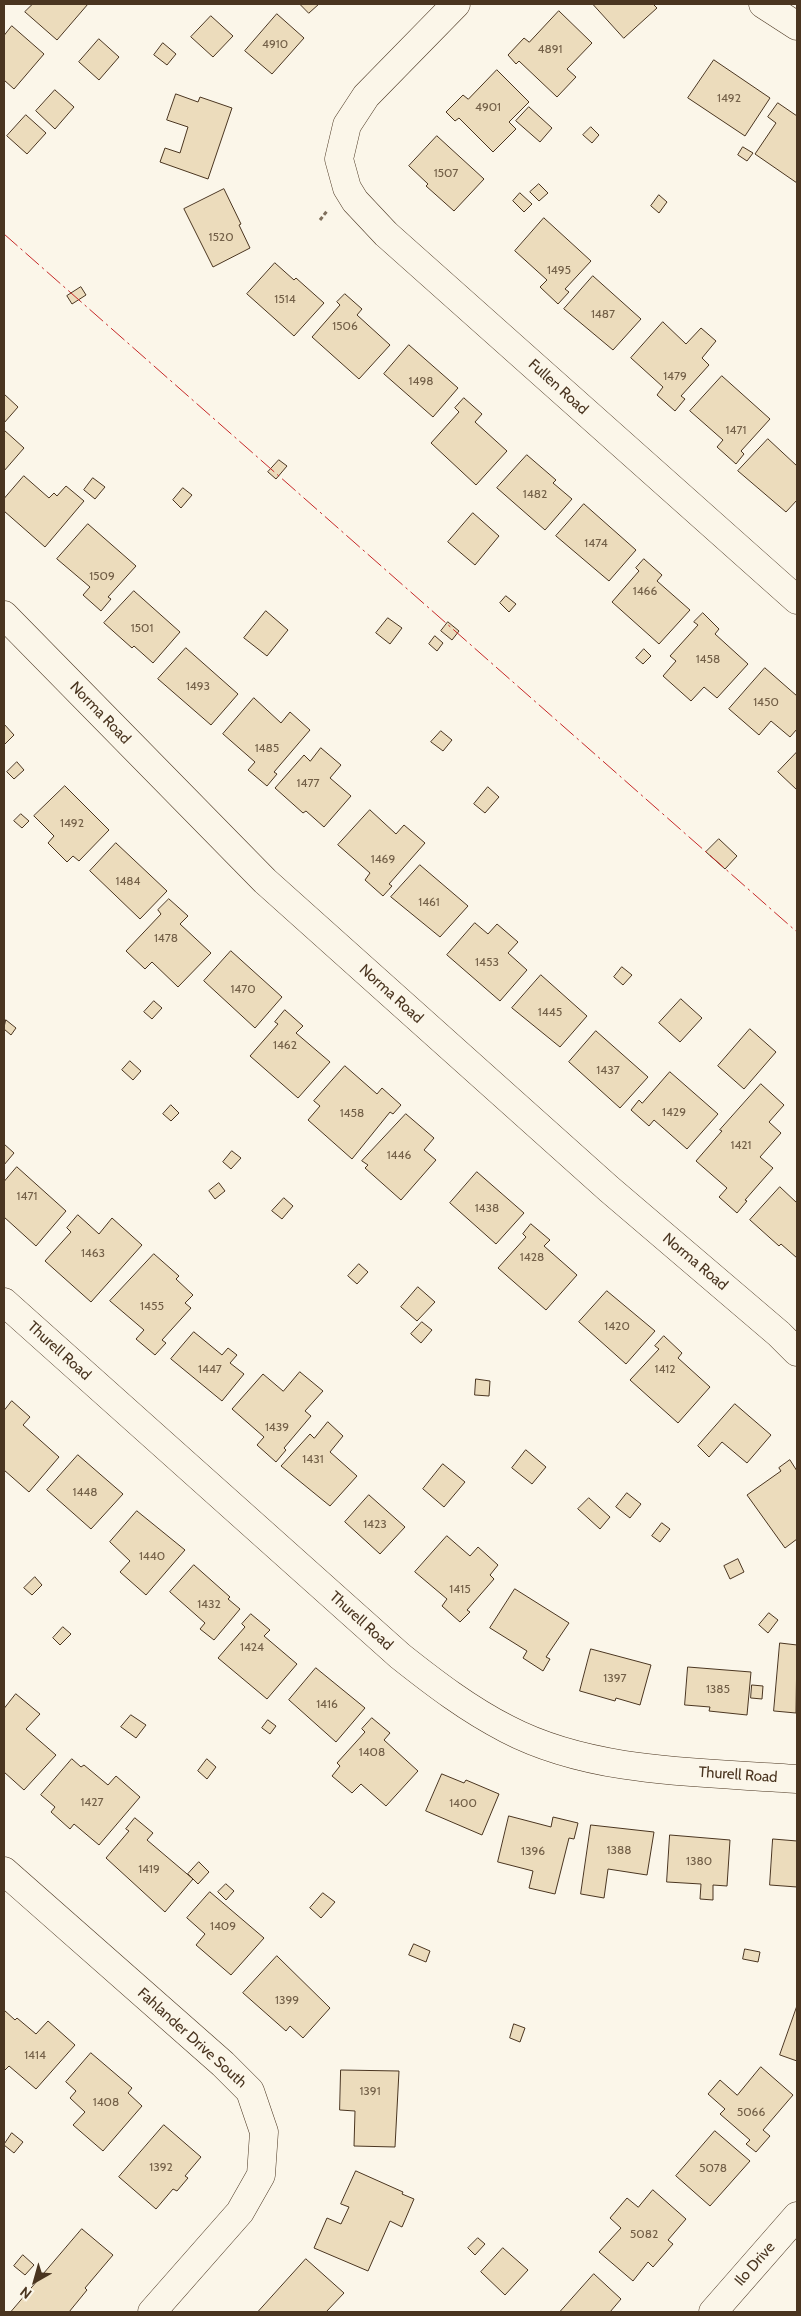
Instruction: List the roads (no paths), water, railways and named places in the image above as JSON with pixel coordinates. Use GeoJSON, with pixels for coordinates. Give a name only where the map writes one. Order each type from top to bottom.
{"type":"FeatureCollection","features":[{"type":"Feature","properties":{"kind":"street","name":"Fullen Road"},"geometry":{"type":"LineString","coordinates":[[456,4],[366,96],[347,125],[339,159],[347,188],[355,201],[386,234],[797,600]]}},
{"type":"Feature","properties":{"kind":"street"},"geometry":{"type":"LineString","coordinates":[[763,4],[797,26]]}},
{"type":"Feature","properties":{"kind":"street","name":"Norma Road"},"geometry":{"type":"LineString","coordinates":[[4,615],[265,881],[602,1183],[779,1334],[797,1352]]}},
{"type":"Feature","properties":{"kind":"street","name":"Thurell Road"},"geometry":{"type":"LineString","coordinates":[[4,1302],[400,1656],[454,1698],[508,1730],[561,1751],[634,1767],[797,1779]]}},
{"type":"Feature","properties":{"kind":"street","name":"Fahlander Drive South"},"geometry":{"type":"LineString","coordinates":[[4,1871],[223,2064],[250,2091],[264,2132],[261,2174],[240,2212],[152,2312]]}},
{"type":"Feature","properties":{"kind":"street","name":"Ilo Drive"},"geometry":{"type":"LineString","coordinates":[[713,2312],[797,2216]]}}]}
